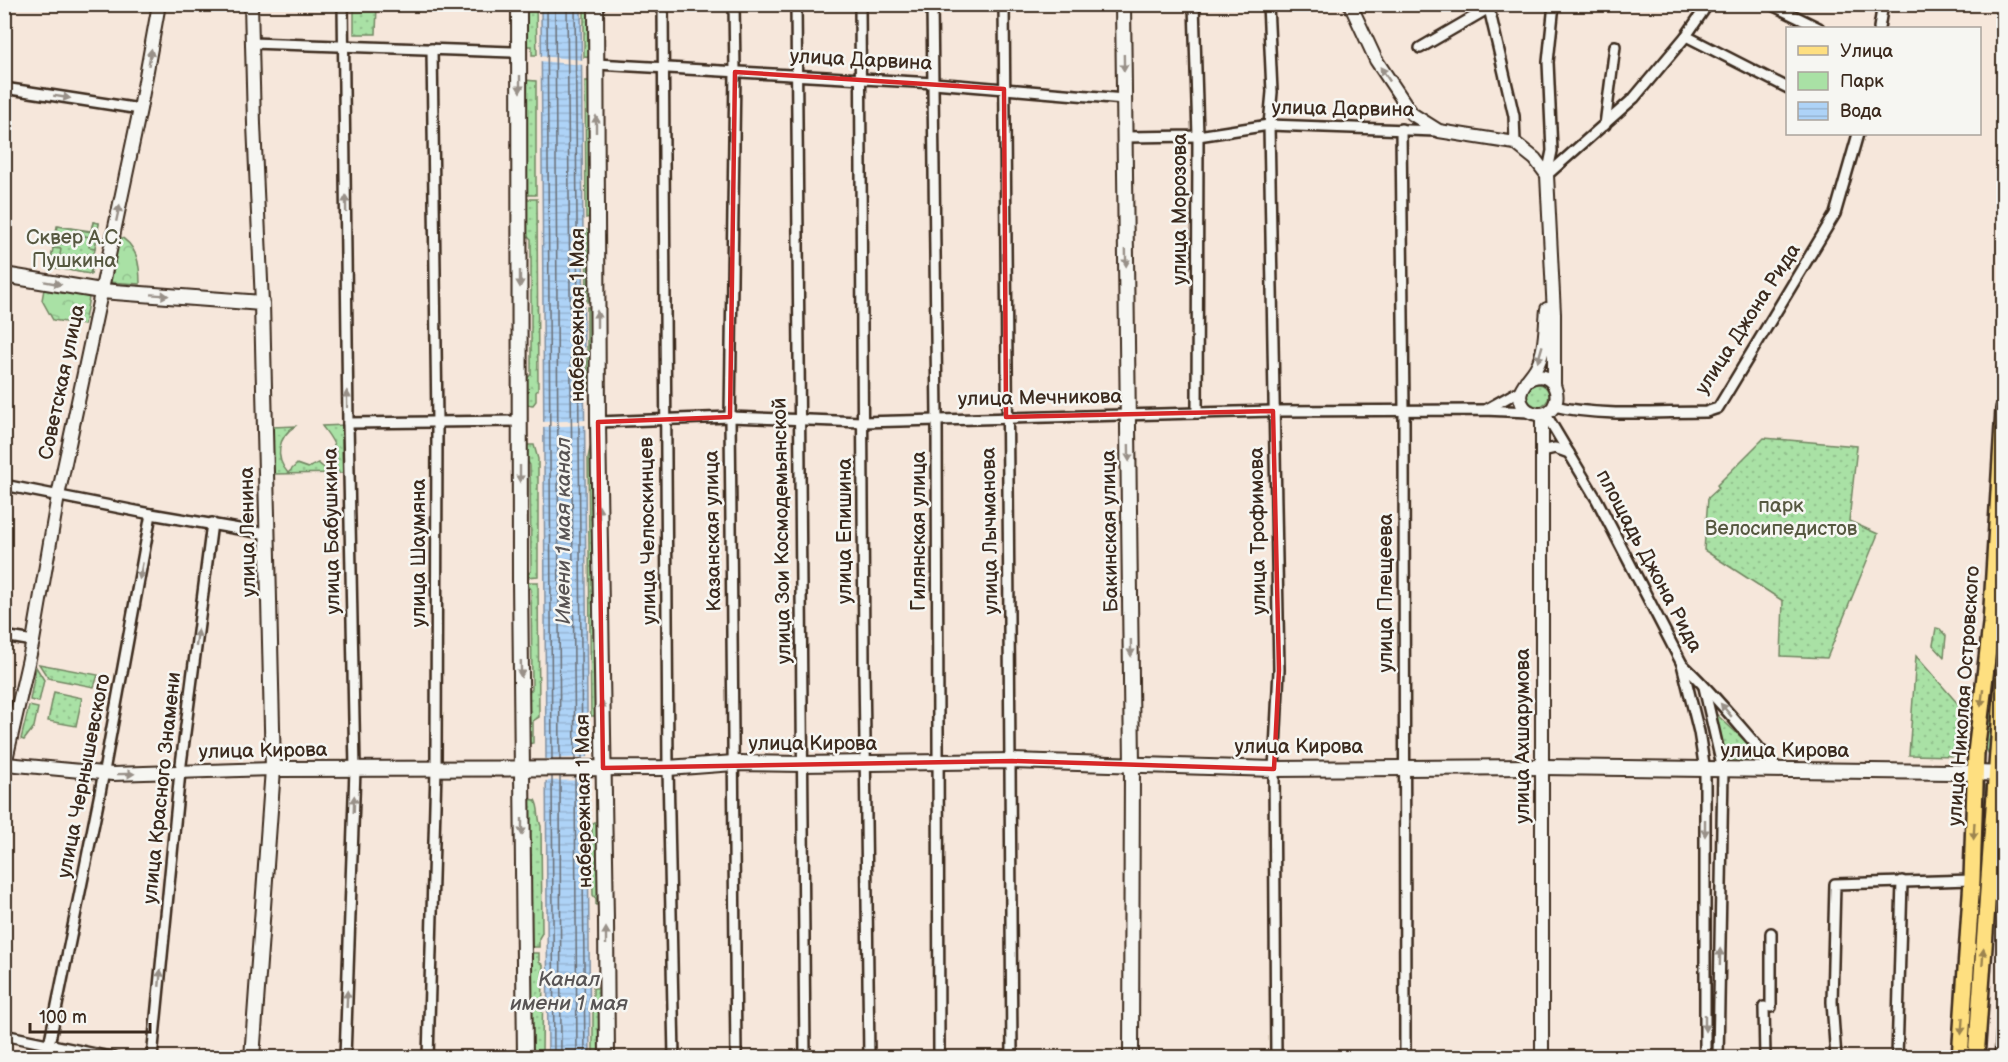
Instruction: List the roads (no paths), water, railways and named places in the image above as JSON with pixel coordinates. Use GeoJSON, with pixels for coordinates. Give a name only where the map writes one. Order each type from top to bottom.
{"type":"FeatureCollection","features":[{"type":"Feature","properties":{"kind":"main road"},"geometry":{"type":"LineString","coordinates":[[519,4],[525,1058]]}},
{"type":"Feature","properties":{"kind":"main road","name":"набережная 1 Мая"},"geometry":{"type":"LineString","coordinates":[[596,4],[599,768],[606,921],[606,1058]]}},
{"type":"Feature","properties":{"kind":"main road","name":"Бакинская улица"},"geometry":{"type":"LineString","coordinates":[[1123,4],[1132,764],[1131,1058]]}},
{"type":"Feature","properties":{"kind":"main road"},"geometry":{"type":"LineString","coordinates":[[4,275],[101,291],[262,303]]}},
{"type":"Feature","properties":{"kind":"main road","name":"улица Ленина"},"geometry":{"type":"LineString","coordinates":[[252,1058],[273,769],[262,303]]}},
{"type":"Feature","properties":{"kind":"main road","name":"улица Николая Островского"},"geometry":{"type":"LineString","coordinates":[[1960,1058],[1972,880],[1976,753],[1997,625],[2004,409]]}},
{"type":"Feature","properties":{"kind":"main road","name":"улица Николая Островского"},"geometry":{"type":"LineString","coordinates":[[1976,1058],[1999,774],[2004,669]]}},
{"type":"Feature","properties":{"kind":"main road","name":"улица Кирова"},"geometry":{"type":"LineString","coordinates":[[273,769],[668,768],[734,763],[865,764],[1012,761],[1274,769],[1404,766],[1999,774]]}},
{"type":"Feature","properties":{"kind":"street","name":"Советская улица"},"geometry":{"type":"LineString","coordinates":[[5,766],[33,641],[58,496],[140,109],[159,4]]}},
{"type":"Feature","properties":{"kind":"street","name":"улица Ленина"},"geometry":{"type":"LineString","coordinates":[[251,4],[262,303]]}},
{"type":"Feature","properties":{"kind":"street","name":"улица Бабушкина"},"geometry":{"type":"LineString","coordinates":[[344,4],[348,423],[355,770],[345,1058]]}},
{"type":"Feature","properties":{"kind":"street","name":"улица Челюскинцев"},"geometry":{"type":"LineString","coordinates":[[663,4],[664,418],[674,1058]]}},
{"type":"Feature","properties":{"kind":"street","name":"Казанская улица"},"geometry":{"type":"LineString","coordinates":[[734,4],[730,417],[736,1058]]}},
{"type":"Feature","properties":{"kind":"street","name":"улица Зои Космодемьянской"},"geometry":{"type":"LineString","coordinates":[[796,4],[805,1058]]}},
{"type":"Feature","properties":{"kind":"street","name":"улица Епишина"},"geometry":{"type":"LineString","coordinates":[[860,4],[869,1058]]}},
{"type":"Feature","properties":{"kind":"street","name":"Гилянская улица"},"geometry":{"type":"LineString","coordinates":[[932,4],[937,418],[939,1058]]}},
{"type":"Feature","properties":{"kind":"street","name":"улица Лычманова"},"geometry":{"type":"LineString","coordinates":[[1004,4],[1006,417],[1012,761],[1012,1058]]}},
{"type":"Feature","properties":{"kind":"street","name":"улица Морозова"},"geometry":{"type":"LineString","coordinates":[[1194,4],[1198,136],[1197,413]]}},
{"type":"Feature","properties":{"kind":"street","name":"улица Трофимова"},"geometry":{"type":"LineString","coordinates":[[1269,4],[1272,92],[1269,125],[1273,411],[1279,669],[1274,769],[1276,1058]]}},
{"type":"Feature","properties":{"kind":"street"},"geometry":{"type":"LineString","coordinates":[[1350,4],[1376,60],[1412,114],[1438,131]]}},
{"type":"Feature","properties":{"kind":"street"},"geometry":{"type":"LineString","coordinates":[[1551,281],[1542,354],[1536,368],[1523,385],[1521,402],[1545,410],[1557,395],[1554,385],[1551,223],[1546,175],[1552,151],[1548,62],[1554,4]]}},
{"type":"Feature","properties":{"kind":"street"},"geometry":{"type":"LineString","coordinates":[[1546,175],[1634,98],[1686,36],[1708,4]]}},
{"type":"Feature","properties":{"kind":"street"},"geometry":{"type":"LineString","coordinates":[[1770,4],[1817,27]]}},
{"type":"Feature","properties":{"kind":"street"},"geometry":{"type":"LineString","coordinates":[[1879,27],[1883,4]]}},
{"type":"Feature","properties":{"kind":"street"},"geometry":{"type":"LineString","coordinates":[[1420,48],[1489,6],[1514,116],[1515,143],[1535,159],[1546,175]]}},
{"type":"Feature","properties":{"kind":"street"},"geometry":{"type":"LineString","coordinates":[[1686,36],[1786,87]]}},
{"type":"Feature","properties":{"kind":"street"},"geometry":{"type":"LineString","coordinates":[[251,43],[512,52],[520,57]]}},
{"type":"Feature","properties":{"kind":"street"},"geometry":{"type":"LineString","coordinates":[[1605,125],[1615,46]]}},
{"type":"Feature","properties":{"kind":"street","name":"улица Шаумяна"},"geometry":{"type":"LineString","coordinates":[[428,1058],[436,769],[437,423],[432,49]]}},
{"type":"Feature","properties":{"kind":"street","name":"улица Дарвина"},"geometry":{"type":"LineString","coordinates":[[596,64],[934,83],[1124,99]]}},
{"type":"Feature","properties":{"kind":"street"},"geometry":{"type":"LineString","coordinates":[[4,88],[140,109]]}},
{"type":"Feature","properties":{"kind":"street","name":"улица Дарвина"},"geometry":{"type":"LineString","coordinates":[[1125,137],[1198,136],[1269,125],[1438,131],[1515,143]]}},
{"type":"Feature","properties":{"kind":"street","name":"улица Плещеева"},"geometry":{"type":"LineString","coordinates":[[1401,129],[1405,1058]]}},
{"type":"Feature","properties":{"kind":"street","name":"улица Джона Рида"},"geometry":{"type":"LineString","coordinates":[[1545,410],[1706,412],[1718,408],[1835,214],[1858,135]]}},
{"type":"Feature","properties":{"kind":"street"},"geometry":{"type":"LineString","coordinates":[[1523,385],[1531,378],[1544,377],[1554,385]]}},
{"type":"Feature","properties":{"kind":"street","name":"улица Мечникова"},"geometry":{"type":"LineString","coordinates":[[1484,410],[1523,385]]}},
{"type":"Feature","properties":{"kind":"street","name":"улица Мечникова"},"geometry":{"type":"LineString","coordinates":[[598,422],[730,417],[862,422],[937,418],[1273,411],[1545,410]]}},
{"type":"Feature","properties":{"kind":"street","name":"площадь Джона Рида"},"geometry":{"type":"LineString","coordinates":[[1545,410],[1597,500],[1682,664],[1702,682],[1779,770]]}},
{"type":"Feature","properties":{"kind":"street","name":"улица Ахшарумова"},"geometry":{"type":"LineString","coordinates":[[1542,1058],[1542,451],[1545,410]]}},
{"type":"Feature","properties":{"kind":"street"},"geometry":{"type":"LineString","coordinates":[[348,423],[520,421]]}},
{"type":"Feature","properties":{"kind":"street"},"geometry":{"type":"LineString","coordinates":[[1542,451],[1555,448],[1567,449]]}},
{"type":"Feature","properties":{"kind":"street"},"geometry":{"type":"LineString","coordinates":[[4,485],[268,534]]}},
{"type":"Feature","properties":{"kind":"street","name":"улица Чернышевского"},"geometry":{"type":"LineString","coordinates":[[49,1045],[104,772],[151,514]]}},
{"type":"Feature","properties":{"kind":"street","name":"улица Красного Знамени"},"geometry":{"type":"LineString","coordinates":[[152,1058],[180,772],[212,523]]}},
{"type":"Feature","properties":{"kind":"street"},"geometry":{"type":"LineString","coordinates":[[4,636],[33,641]]}},
{"type":"Feature","properties":{"kind":"street"},"geometry":{"type":"LineString","coordinates":[[1682,664],[1699,732],[1705,770],[1705,1058]]}},
{"type":"Feature","properties":{"kind":"street"},"geometry":{"type":"LineString","coordinates":[[1702,682],[1724,770],[1718,1058]]}},
{"type":"Feature","properties":{"kind":"street","name":"улица Кирова"},"geometry":{"type":"LineString","coordinates":[[5,766],[104,772],[273,769]]}},
{"type":"Feature","properties":{"kind":"street"},"geometry":{"type":"LineString","coordinates":[[1836,1058],[1832,1002],[1835,884],[1972,880]]}},
{"type":"Feature","properties":{"kind":"street"},"geometry":{"type":"LineString","coordinates":[[1897,1058],[1902,881]]}},
{"type":"Feature","properties":{"kind":"street"},"geometry":{"type":"LineString","coordinates":[[1764,1058],[1771,933]]}},
{"type":"Feature","properties":{"kind":"street"},"geometry":{"type":"LineString","coordinates":[[2000,1058],[2004,1002]]}},
{"type":"Feature","properties":{"kind":"street"},"geometry":{"type":"LineString","coordinates":[[4,1035],[116,1058]]}},
{"type":"Feature","properties":{"kind":"water","name":"Канал имени 1 мая"},"geometry":{"type":"Polygon","coordinates":[[[541,5],[581,5],[590,1058],[548,1057],[541,5]]]}},
{"type":"Feature","properties":{"kind":"park label","name":"Сквер А.С. Пушкина"},"geometry":{"type":"Point","coordinates":[74,250]}},
{"type":"Feature","properties":{"kind":"park label","name":"парк Велосипедистов"},"geometry":{"type":"Point","coordinates":[1781,518]}},
{"type":"Feature","properties":{"kind":"water label","name":"Имени 1 мая канал"},"geometry":{"type":"Point","coordinates":[563,531]}}]}
